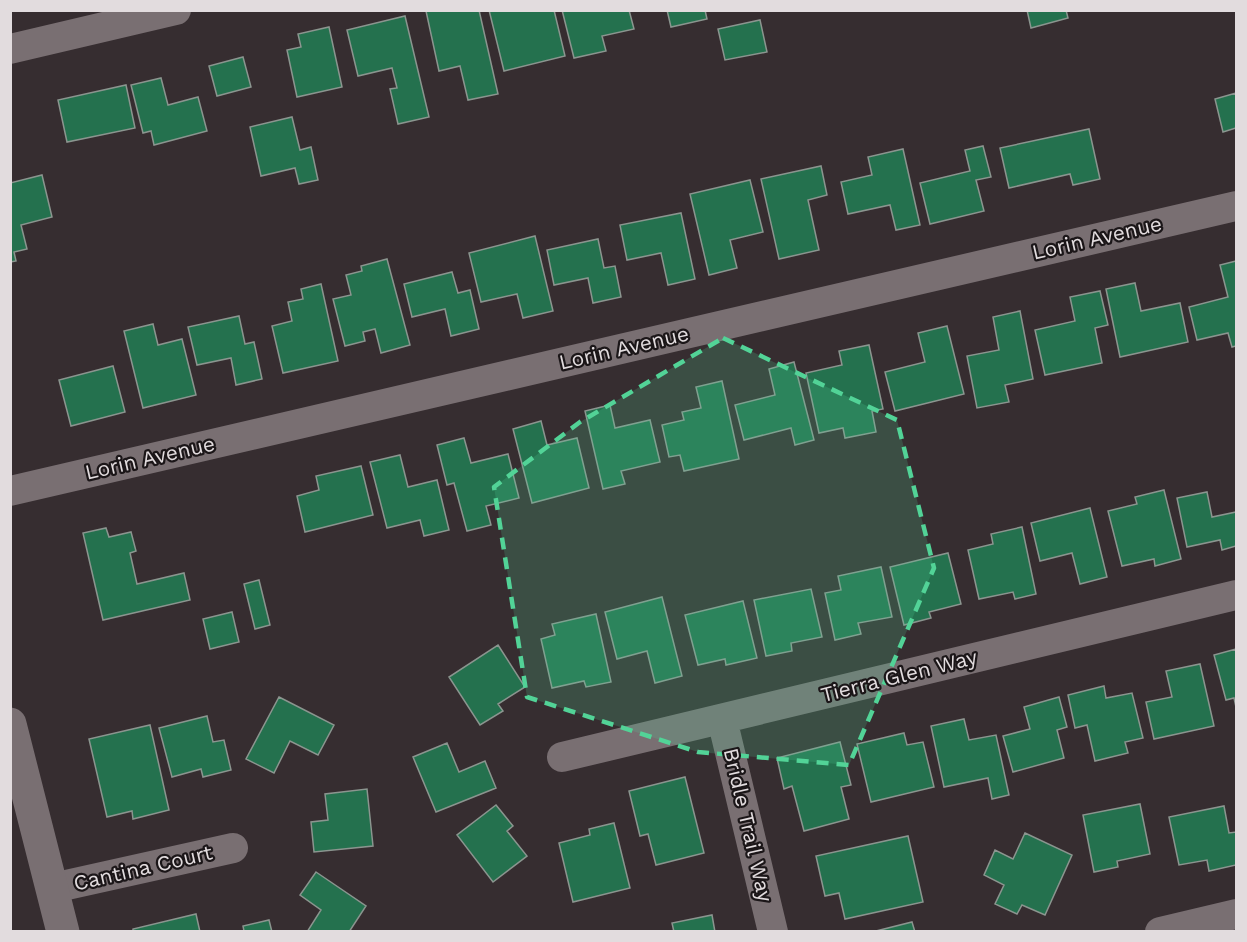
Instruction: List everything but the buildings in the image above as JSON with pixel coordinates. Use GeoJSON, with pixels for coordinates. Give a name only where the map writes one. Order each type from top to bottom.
{"type":"FeatureCollection","features":[{"type":"Feature","properties":{"kind":"main road"},"geometry":{"type":"LineString","coordinates":[[10,724],[63,932]]}},
{"type":"Feature","properties":{"kind":"street"},"geometry":{"type":"LineString","coordinates":[[10,49],[176,10]]}},
{"type":"Feature","properties":{"kind":"street","name":"Lorin Avenue"},"geometry":{"type":"LineString","coordinates":[[10,491],[1236,206]]}},
{"type":"Feature","properties":{"kind":"street","name":"Tierra Glen Way"},"geometry":{"type":"LineString","coordinates":[[562,757],[1236,595]]}},
{"type":"Feature","properties":{"kind":"street","name":"Bridle Trail Way"},"geometry":{"type":"LineString","coordinates":[[722,719],[773,932]]}},
{"type":"Feature","properties":{"kind":"street","name":"Cantina Court"},"geometry":{"type":"LineString","coordinates":[[53,888],[233,848]]}},
{"type":"Feature","properties":{"kind":"street"},"geometry":{"type":"LineString","coordinates":[[1160,932],[1236,914]]}},
{"type":"Feature","properties":{"kind":"highlighted area"},"geometry":{"type":"Polygon","coordinates":[[[723,338],[897,420],[934,568],[849,765],[698,752],[527,697],[494,487],[580,422],[723,338]]]}}]}
